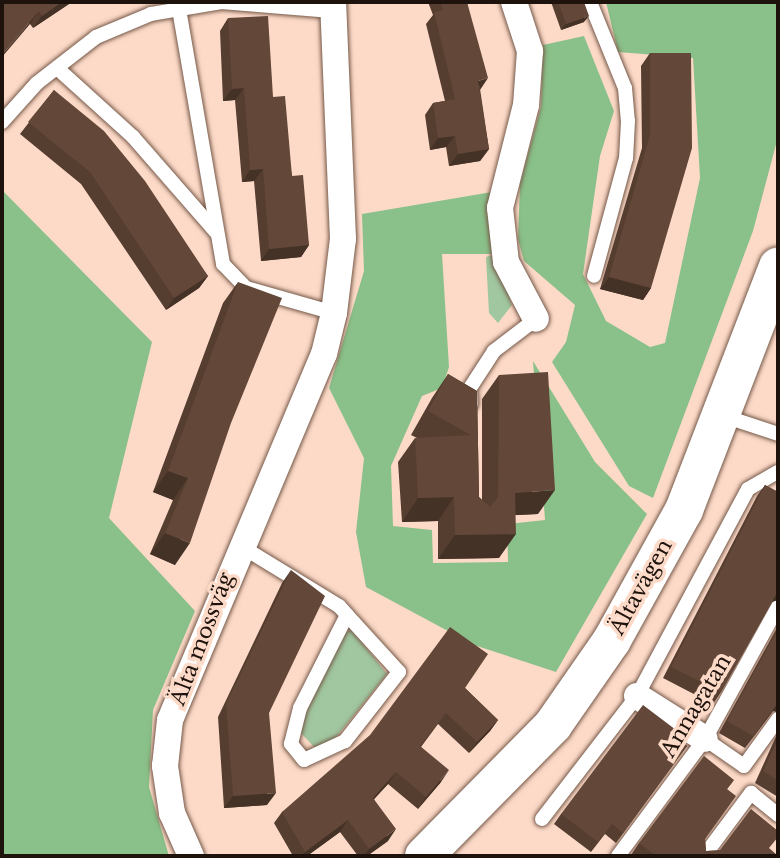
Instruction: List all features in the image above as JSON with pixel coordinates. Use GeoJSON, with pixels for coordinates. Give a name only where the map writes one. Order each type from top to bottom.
{"type":"FeatureCollection","features":[{"type":"Feature","properties":{"kind":"main road","name":"Ältavägen"},"geometry":{"type":"LineString","coordinates":[[424,856],[552,724],[612,640],[684,510],[724,416],[778,267]]}},
{"type":"Feature","properties":{"kind":"street"},"geometry":{"type":"LineString","coordinates":[[514,2],[530,51],[526,105],[500,208],[506,262],[536,319]]}},
{"type":"Feature","properties":{"kind":"street","name":"Älta mossväg"},"geometry":{"type":"LineString","coordinates":[[191,856],[172,813],[165,766],[170,720],[239,545],[324,354],[334,313],[343,239],[332,7]]}},
{"type":"Feature","properties":{"kind":"street"},"geometry":{"type":"LineString","coordinates":[[637,696],[705,739]]}},
{"type":"Feature","properties":{"kind":"lane","name":"Älta mossväg"},"geometry":{"type":"LineString","coordinates":[[2,122],[57,68],[96,37],[179,9],[222,2],[332,7]]}},
{"type":"Feature","properties":{"kind":"lane"},"geometry":{"type":"LineString","coordinates":[[590,2],[625,88],[628,121],[626,158],[594,276]]}},
{"type":"Feature","properties":{"kind":"lane"},"geometry":{"type":"LineString","coordinates":[[179,9],[223,264],[246,288],[334,313]]}},
{"type":"Feature","properties":{"kind":"lane"},"geometry":{"type":"LineString","coordinates":[[57,68],[133,136],[218,234]]}},
{"type":"Feature","properties":{"kind":"lane"},"geometry":{"type":"LineString","coordinates":[[471,428],[470,388],[494,351],[536,319]]}},
{"type":"Feature","properties":{"kind":"lane"},"geometry":{"type":"LineString","coordinates":[[724,416],[778,434]]}},
{"type":"Feature","properties":{"kind":"lane"},"geometry":{"type":"LineString","coordinates":[[542,819],[637,696],[748,489],[778,471]]}},
{"type":"Feature","properties":{"kind":"lane","name":"Älta mossväg"},"geometry":{"type":"LineString","coordinates":[[239,545],[347,615],[399,672],[345,741],[304,760],[291,744],[300,708],[347,615]]}},
{"type":"Feature","properties":{"kind":"lane","name":"Annagatan"},"geometry":{"type":"LineString","coordinates":[[618,856],[705,739],[778,607]]}},
{"type":"Feature","properties":{"kind":"lane"},"geometry":{"type":"LineString","coordinates":[[705,739],[744,766],[778,719]]}},
{"type":"Feature","properties":{"kind":"lane"},"geometry":{"type":"LineString","coordinates":[[704,856],[751,793],[778,815]]}},
{"type":"Feature","properties":{"kind":"green space"},"geometry":{"type":"Polygon","coordinates":[[[606,2],[778,2],[778,137],[753,231],[653,498],[629,486],[552,362],[566,342],[575,305],[524,261],[518,239],[520,184],[541,106],[543,45],[584,36],[614,111],[600,156],[583,274],[606,321],[650,347],[665,343],[700,178],[693,58],[618,52],[606,2]]]}},
{"type":"Feature","properties":{"kind":"green space"},"geometry":{"type":"Polygon","coordinates":[[[2,190],[152,342],[109,518],[195,611],[153,710],[149,787],[169,856],[2,856],[2,190]]]}},
{"type":"Feature","properties":{"kind":"green space"},"geometry":{"type":"Polygon","coordinates":[[[492,192],[495,254],[442,254],[449,367],[442,388],[422,396],[391,466],[393,526],[432,530],[433,563],[508,562],[507,524],[545,520],[533,361],[595,462],[647,514],[556,672],[474,645],[366,587],[356,532],[364,458],[329,388],[364,271],[362,214],[492,192]]]}},
{"type":"Feature","properties":{"kind":"green space"},"geometry":{"type":"Polygon","coordinates":[[[495,254],[512,305],[498,323],[489,313],[486,257],[495,254]]]}},
{"type":"Feature","properties":{"kind":"green space"},"geometry":{"type":"Polygon","coordinates":[[[352,630],[387,674],[329,746],[317,750],[299,731],[340,633],[352,630]]]}},
{"type":"Feature","properties":{"kind":"building"},"geometry":{"type":"Polygon","coordinates":[[[2,2],[62,2],[42,16],[39,11],[2,55],[2,2]]]}},
{"type":"Feature","properties":{"kind":"building"},"geometry":{"type":"Polygon","coordinates":[[[440,2],[467,2],[488,78],[478,81],[489,149],[458,154],[455,136],[438,138],[433,103],[455,99],[434,12],[443,10],[440,2]]]}},
{"type":"Feature","properties":{"kind":"building"},"geometry":{"type":"Polygon","coordinates":[[[558,2],[584,2],[589,16],[566,24],[558,2]]]}},
{"type":"Feature","properties":{"kind":"building"},"geometry":{"type":"Polygon","coordinates":[[[268,16],[273,97],[285,96],[292,176],[303,175],[309,245],[269,249],[263,169],[250,170],[244,88],[232,89],[228,18],[268,16]]]}},
{"type":"Feature","properties":{"kind":"building"},"geometry":{"type":"Polygon","coordinates":[[[650,53],[691,53],[692,148],[651,288],[609,277],[650,135],[650,53]]]}},
{"type":"Feature","properties":{"kind":"building"},"geometry":{"type":"Polygon","coordinates":[[[54,90],[104,131],[145,181],[208,276],[174,298],[90,172],[28,122],[54,90]]]}},
{"type":"Feature","properties":{"kind":"building"},"geometry":{"type":"Polygon","coordinates":[[[238,282],[282,298],[231,423],[190,543],[165,533],[188,478],[168,471],[238,282]]]}},
{"type":"Feature","properties":{"kind":"building"},"geometry":{"type":"Polygon","coordinates":[[[548,372],[555,490],[515,493],[516,534],[455,535],[454,497],[418,498],[415,438],[471,435],[428,411],[448,374],[477,391],[479,497],[490,507],[498,497],[499,375],[548,372]]]}},
{"type":"Feature","properties":{"kind":"building"},"geometry":{"type":"Polygon","coordinates":[[[765,485],[778,492],[778,591],[721,692],[671,667],[765,485]]]}},
{"type":"Feature","properties":{"kind":"building"},"geometry":{"type":"Polygon","coordinates":[[[291,570],[325,596],[269,713],[276,793],[233,796],[226,704],[291,570]]]}},
{"type":"Feature","properties":{"kind":"building"},"geometry":{"type":"Polygon","coordinates":[[[450,627],[488,654],[465,688],[498,720],[477,742],[446,713],[420,746],[449,770],[426,797],[396,772],[373,798],[396,829],[369,849],[348,820],[305,852],[282,812],[370,735],[450,627]]]}},
{"type":"Feature","properties":{"kind":"building"},"geometry":{"type":"Polygon","coordinates":[[[778,629],[778,703],[753,736],[727,721],[778,629]]]}},
{"type":"Feature","properties":{"kind":"building"},"geometry":{"type":"Polygon","coordinates":[[[643,705],[680,733],[677,738],[687,746],[623,833],[612,824],[598,842],[561,814],[643,705]]]}},
{"type":"Feature","properties":{"kind":"building"},"geometry":{"type":"Polygon","coordinates":[[[778,739],[778,781],[763,771],[778,739]]]}},
{"type":"Feature","properties":{"kind":"building"},"geometry":{"type":"Polygon","coordinates":[[[704,756],[734,780],[727,789],[736,796],[705,839],[706,851],[720,850],[751,809],[778,831],[778,837],[769,848],[778,856],[656,856],[639,843],[704,756]]]}}]}
